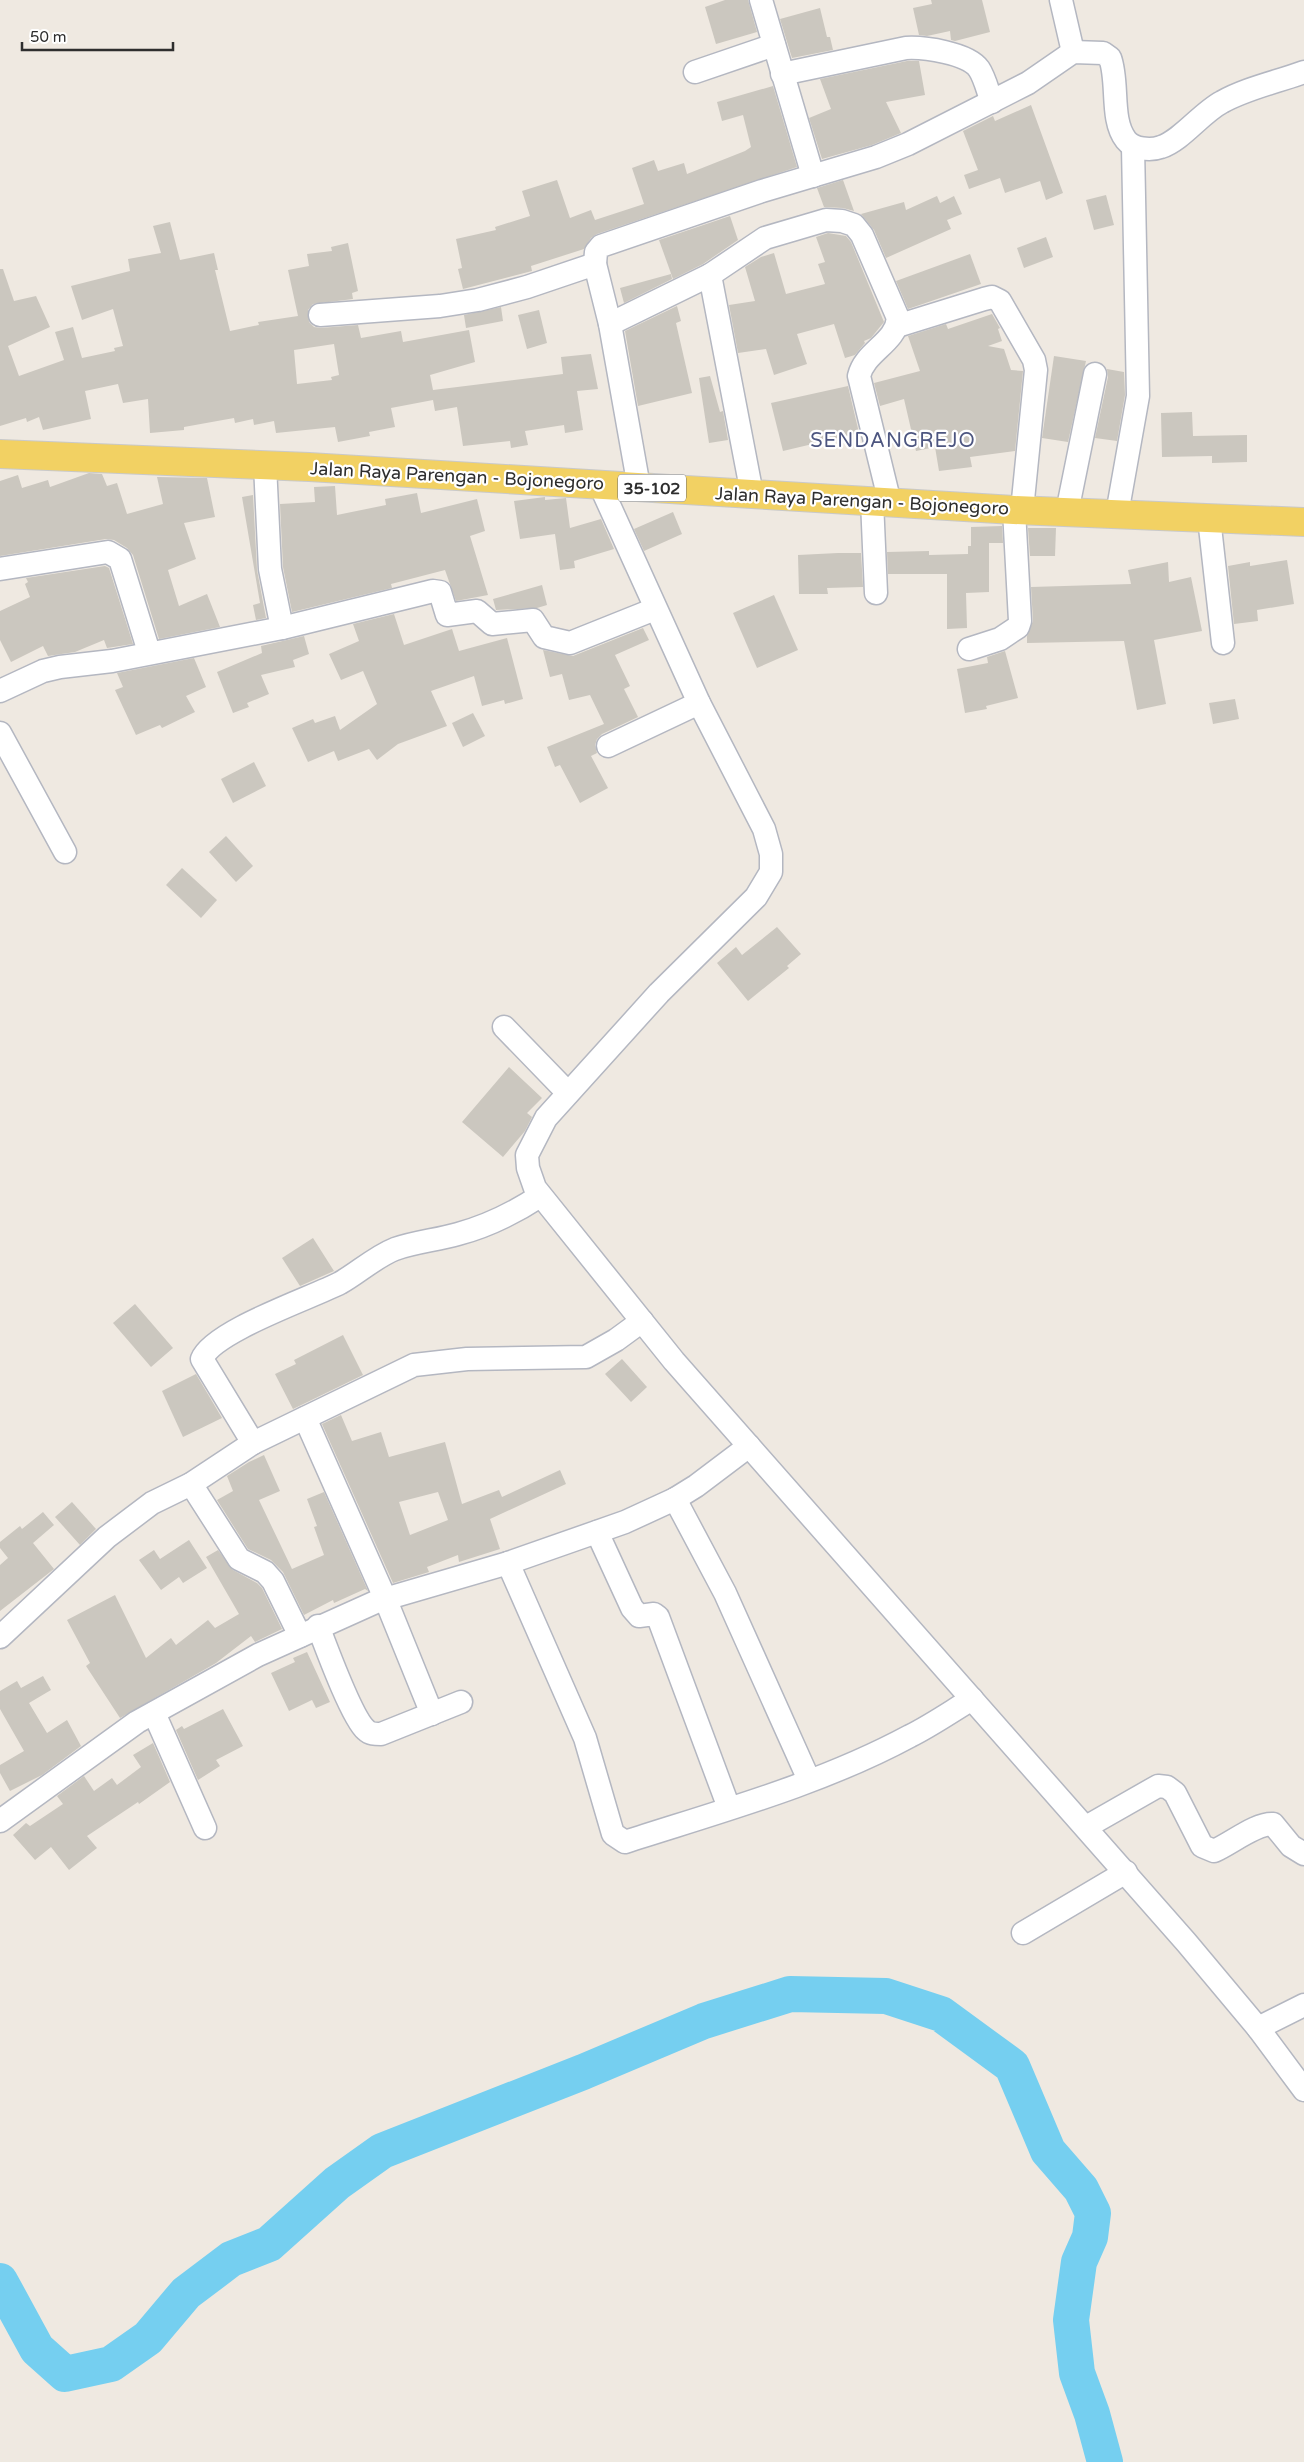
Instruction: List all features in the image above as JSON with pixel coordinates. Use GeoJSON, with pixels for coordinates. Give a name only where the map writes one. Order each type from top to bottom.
{"type":"FeatureCollection","features":[{"type":"Feature","properties":{"kind":"main road","name":"Jalan Raya Parengan - Bojonegoro"},"geometry":{"type":"LineString","coordinates":[[0,454],[265,466],[1018,510],[1304,522]]}},
{"type":"Feature","properties":{"kind":"street"},"geometry":{"type":"LineString","coordinates":[[761,0],[813,176]]}},
{"type":"Feature","properties":{"kind":"street"},"geometry":{"type":"LineString","coordinates":[[1061,0],[1073,52]]}},
{"type":"Feature","properties":{"kind":"street"},"geometry":{"type":"LineString","coordinates":[[695,72],[774,45]]}},
{"type":"Feature","properties":{"kind":"street"},"geometry":{"type":"LineString","coordinates":[[782,74],[906,48],[925,47],[943,51],[974,64],[979,70],[992,102]]}},
{"type":"Feature","properties":{"kind":"street"},"geometry":{"type":"LineString","coordinates":[[639,488],[610,324],[595,264],[596,252],[600,246],[876,157],[908,144],[1028,83],[1073,52],[1103,53],[1110,58],[1120,128],[1125,139],[1133,147],[1138,396],[1117,514]]}},
{"type":"Feature","properties":{"kind":"street"},"geometry":{"type":"LineString","coordinates":[[1133,147],[1160,147],[1222,101],[1304,72]]}},
{"type":"Feature","properties":{"kind":"street"},"geometry":{"type":"LineString","coordinates":[[610,324],[710,275],[765,238],[826,220],[842,221],[854,225],[862,235],[898,318],[895,332],[862,365],[859,376],[881,502],[876,593]]}},
{"type":"Feature","properties":{"kind":"street"},"geometry":{"type":"LineString","coordinates":[[320,315],[440,306],[478,300],[526,287],[595,264]]}},
{"type":"Feature","properties":{"kind":"street"},"geometry":{"type":"LineString","coordinates":[[710,275],[752,494]]}},
{"type":"Feature","properties":{"kind":"street"},"geometry":{"type":"LineString","coordinates":[[897,326],[992,297],[1000,301],[1034,360],[1036,370],[1018,510],[1020,621],[1018,628],[1000,639],[969,649]]}},
{"type":"Feature","properties":{"kind":"street"},"geometry":{"type":"LineString","coordinates":[[1067,512],[1095,374]]}},
{"type":"Feature","properties":{"kind":"street"},"geometry":{"type":"LineString","coordinates":[[265,466],[270,569],[282,628]]}},
{"type":"Feature","properties":{"kind":"street"},"geometry":{"type":"LineString","coordinates":[[600,485],[699,703],[764,829],[771,854],[771,872],[756,897],[659,993],[546,1118],[527,1155],[528,1168],[540,1196],[642,1321],[749,1446],[1126,1872],[1258,2028],[1304,2090]]}},
{"type":"Feature","properties":{"kind":"street"},"geometry":{"type":"LineString","coordinates":[[1209,518],[1223,643]]}},
{"type":"Feature","properties":{"kind":"street"},"geometry":{"type":"LineString","coordinates":[[0,569],[108,552],[115,554],[120,559],[150,652]]}},
{"type":"Feature","properties":{"kind":"street"},"geometry":{"type":"LineString","coordinates":[[0,690],[42,671],[282,628],[438,590],[447,615],[477,611],[492,624],[533,620],[544,637],[564,643],[570,643],[655,609]]}},
{"type":"Feature","properties":{"kind":"street"},"geometry":{"type":"LineString","coordinates":[[608,746],[699,703]]}},
{"type":"Feature","properties":{"kind":"street"},"geometry":{"type":"LineString","coordinates":[[0,733],[65,852]]}},
{"type":"Feature","properties":{"kind":"street"},"geometry":{"type":"LineString","coordinates":[[504,1027],[568,1092]]}},
{"type":"Feature","properties":{"kind":"street"},"geometry":{"type":"LineString","coordinates":[[253,1443],[202,1359],[211,1346],[242,1327],[320,1293],[394,1249],[459,1234],[498,1221],[517,1212],[540,1196]]}},
{"type":"Feature","properties":{"kind":"street"},"geometry":{"type":"LineString","coordinates":[[0,1637],[107,1537],[152,1503],[191,1484],[253,1443],[414,1365],[467,1359],[586,1357],[616,1340],[642,1321]]}},
{"type":"Feature","properties":{"kind":"street"},"geometry":{"type":"LineString","coordinates":[[305,1418],[385,1598],[432,1714]]}},
{"type":"Feature","properties":{"kind":"street"},"geometry":{"type":"LineString","coordinates":[[0,1821],[70,1769],[154,1713],[258,1655],[385,1598],[508,1563],[598,1532],[675,1499],[696,1486],[749,1446]]}},
{"type":"Feature","properties":{"kind":"street"},"geometry":{"type":"LineString","coordinates":[[191,1484],[239,1559],[265,1572],[309,1631],[365,1730],[372,1734],[380,1734],[461,1702]]}},
{"type":"Feature","properties":{"kind":"street"},"geometry":{"type":"LineString","coordinates":[[675,1499],[725,1593],[809,1780]]}},
{"type":"Feature","properties":{"kind":"street"},"geometry":{"type":"LineString","coordinates":[[598,1532],[632,1608],[639,1616],[654,1614],[658,1617],[729,1808]]}},
{"type":"Feature","properties":{"kind":"street"},"geometry":{"type":"LineString","coordinates":[[508,1563],[585,1738],[613,1834],[625,1842],[729,1808],[860,1760],[911,1736],[972,1699]]}},
{"type":"Feature","properties":{"kind":"street"},"geometry":{"type":"LineString","coordinates":[[154,1713],[205,1828]]}},
{"type":"Feature","properties":{"kind":"street"},"geometry":{"type":"LineString","coordinates":[[1086,1827],[1158,1786],[1167,1787],[1175,1793],[1202,1846],[1214,1851],[1231,1844],[1263,1824],[1273,1824],[1291,1846],[1304,1854]]}},
{"type":"Feature","properties":{"kind":"street"},"geometry":{"type":"LineString","coordinates":[[1023,1933],[1126,1872]]}},
{"type":"Feature","properties":{"kind":"street"},"geometry":{"type":"LineString","coordinates":[[1258,2028],[1304,2005]]}},
{"type":"Feature","properties":{"kind":"building"},"geometry":{"type":"Polygon","coordinates":[[[725,0],[748,0],[757,32],[716,44],[705,7],[725,0]]]}},
{"type":"Feature","properties":{"kind":"building"},"geometry":{"type":"Polygon","coordinates":[[[931,0],[982,0],[990,32],[955,41],[951,40],[950,31],[927,36],[919,35],[913,8],[932,4],[931,0]]]}},
{"type":"Feature","properties":{"kind":"building"},"geometry":{"type":"Polygon","coordinates":[[[820,8],[827,37],[830,37],[833,50],[792,58],[780,19],[820,8]]]}},
{"type":"Feature","properties":{"kind":"building"},"geometry":{"type":"Polygon","coordinates":[[[907,61],[919,61],[925,95],[886,102],[901,133],[872,145],[822,159],[809,118],[831,109],[820,79],[907,61]]]}},
{"type":"Feature","properties":{"kind":"building"},"geometry":{"type":"Polygon","coordinates":[[[773,86],[797,167],[597,234],[591,238],[584,249],[531,266],[532,271],[463,289],[458,269],[462,268],[456,239],[496,230],[495,227],[530,216],[522,191],[557,180],[570,218],[591,210],[595,220],[644,204],[632,168],[654,160],[658,171],[684,163],[687,174],[745,151],[751,147],[743,115],[722,121],[717,102],[773,86]]]}},
{"type":"Feature","properties":{"kind":"building"},"geometry":{"type":"Polygon","coordinates":[[[1031,105],[1063,193],[1046,200],[1040,181],[1005,193],[1000,178],[969,189],[964,175],[978,170],[963,131],[993,116],[995,121],[1031,105]]]}},
{"type":"Feature","properties":{"kind":"building"},"geometry":{"type":"Polygon","coordinates":[[[843,180],[854,211],[843,208],[824,207],[817,188],[843,180]]]}},
{"type":"Feature","properties":{"kind":"building"},"geometry":{"type":"Polygon","coordinates":[[[1106,195],[1114,225],[1094,230],[1086,200],[1106,195]]]}},
{"type":"Feature","properties":{"kind":"building"},"geometry":{"type":"Polygon","coordinates":[[[937,196],[940,203],[954,196],[962,214],[947,220],[951,229],[886,258],[874,230],[861,214],[904,202],[906,210],[937,196]]]}},
{"type":"Feature","properties":{"kind":"building"},"geometry":{"type":"Polygon","coordinates":[[[730,216],[738,240],[703,264],[673,279],[659,240],[730,216]]]}},
{"type":"Feature","properties":{"kind":"building"},"geometry":{"type":"Polygon","coordinates":[[[170,222],[180,260],[214,253],[218,270],[215,270],[230,331],[259,325],[258,322],[298,316],[288,270],[309,266],[307,254],[332,251],[331,247],[348,243],[358,291],[352,293],[353,299],[313,304],[308,310],[309,322],[314,327],[320,328],[358,325],[361,338],[401,331],[403,342],[469,330],[475,362],[430,375],[433,390],[563,374],[561,357],[591,354],[598,389],[577,391],[583,430],[565,433],[564,425],[525,431],[528,445],[511,448],[510,441],[463,446],[457,407],[435,411],[433,400],[391,408],[395,427],[369,432],[370,436],[338,442],[335,427],[276,433],[274,421],[254,425],[253,419],[235,423],[234,418],[184,427],[184,430],[150,433],[148,399],[123,403],[118,384],[85,391],[91,419],[43,430],[39,417],[27,422],[26,418],[0,426],[0,269],[3,269],[14,301],[36,296],[50,327],[8,346],[19,376],[64,360],[55,332],[73,327],[82,358],[115,351],[114,348],[123,346],[113,309],[82,320],[71,286],[130,271],[128,259],[161,253],[153,226],[170,222]],[[334,344],[294,350],[297,384],[332,380],[331,377],[339,375],[334,344]]]}},
{"type":"Feature","properties":{"kind":"building"},"geometry":{"type":"Polygon","coordinates":[[[828,233],[846,236],[851,242],[884,322],[871,338],[864,341],[865,343],[855,355],[845,358],[834,324],[797,334],[807,364],[774,375],[766,349],[738,353],[729,305],[755,301],[745,267],[761,257],[774,253],[786,294],[825,284],[818,264],[825,262],[816,237],[828,233]]]}},
{"type":"Feature","properties":{"kind":"building"},"geometry":{"type":"Polygon","coordinates":[[[1046,237],[1053,257],[1024,268],[1017,248],[1046,237]]]}},
{"type":"Feature","properties":{"kind":"building"},"geometry":{"type":"Polygon","coordinates":[[[970,254],[981,284],[908,309],[896,281],[970,254]]]}},
{"type":"Feature","properties":{"kind":"building"},"geometry":{"type":"Polygon","coordinates":[[[671,274],[672,279],[624,303],[620,288],[671,274]]]}},
{"type":"Feature","properties":{"kind":"building"},"geometry":{"type":"Polygon","coordinates":[[[677,306],[681,321],[676,323],[692,393],[638,406],[625,331],[677,306]]]}},
{"type":"Feature","properties":{"kind":"building"},"geometry":{"type":"Polygon","coordinates":[[[501,307],[503,321],[466,328],[464,315],[501,307]]]}},
{"type":"Feature","properties":{"kind":"building"},"geometry":{"type":"Polygon","coordinates":[[[539,310],[547,343],[527,349],[518,315],[539,310]]]}},
{"type":"Feature","properties":{"kind":"building"},"geometry":{"type":"Polygon","coordinates":[[[992,314],[1000,328],[998,329],[1002,341],[988,346],[1004,349],[1011,370],[1023,371],[1015,451],[970,457],[972,467],[939,471],[935,447],[916,451],[904,399],[880,406],[874,383],[920,371],[908,336],[946,324],[948,329],[992,314]]]}},
{"type":"Feature","properties":{"kind":"building"},"geometry":{"type":"Polygon","coordinates":[[[1054,356],[1086,361],[1068,442],[1042,438],[1054,356]]]}},
{"type":"Feature","properties":{"kind":"building"},"geometry":{"type":"Polygon","coordinates":[[[1107,369],[1124,372],[1125,395],[1117,441],[1095,438],[1108,377],[1107,369]]]}},
{"type":"Feature","properties":{"kind":"building"},"geometry":{"type":"Polygon","coordinates":[[[710,376],[720,412],[723,411],[728,440],[709,443],[699,378],[710,376]]]}},
{"type":"Feature","properties":{"kind":"building"},"geometry":{"type":"Polygon","coordinates":[[[848,386],[859,433],[783,451],[771,403],[848,386]]]}},
{"type":"Feature","properties":{"kind":"building"},"geometry":{"type":"Polygon","coordinates":[[[1192,412],[1193,436],[1247,435],[1247,462],[1212,463],[1212,456],[1162,457],[1161,413],[1192,412]]]}},
{"type":"Feature","properties":{"kind":"building"},"geometry":{"type":"Polygon","coordinates":[[[89,473],[102,474],[107,486],[117,483],[127,514],[163,504],[157,477],[207,478],[215,517],[184,523],[196,559],[168,570],[179,606],[207,594],[220,627],[159,639],[133,555],[127,548],[114,540],[106,539],[0,556],[0,481],[18,475],[22,488],[48,480],[50,487],[89,473]]]}},
{"type":"Feature","properties":{"kind":"building"},"geometry":{"type":"Polygon","coordinates":[[[335,486],[337,515],[386,505],[385,499],[417,493],[421,513],[477,499],[485,531],[470,536],[488,595],[456,601],[445,570],[391,584],[392,588],[292,612],[283,567],[280,504],[315,502],[314,487],[335,486]]]}},
{"type":"Feature","properties":{"kind":"building"},"geometry":{"type":"Polygon","coordinates":[[[253,495],[257,570],[266,618],[256,620],[253,605],[260,603],[242,497],[253,495]]]}},
{"type":"Feature","properties":{"kind":"building"},"geometry":{"type":"Polygon","coordinates":[[[545,497],[545,500],[566,498],[570,528],[601,519],[614,549],[574,561],[575,568],[560,570],[555,534],[520,539],[514,501],[545,497]]]}},
{"type":"Feature","properties":{"kind":"building"},"geometry":{"type":"Polygon","coordinates":[[[673,512],[682,534],[644,551],[634,529],[673,512]]]}},
{"type":"Feature","properties":{"kind":"building"},"geometry":{"type":"Polygon","coordinates":[[[1002,526],[1003,543],[989,543],[989,592],[966,593],[967,628],[947,629],[947,574],[888,574],[887,552],[929,551],[929,555],[968,554],[968,546],[971,546],[971,527],[1002,526]]]}},
{"type":"Feature","properties":{"kind":"building"},"geometry":{"type":"Polygon","coordinates":[[[1028,528],[1056,528],[1055,556],[1030,556],[1028,528]]]}},
{"type":"Feature","properties":{"kind":"building"},"geometry":{"type":"Polygon","coordinates":[[[861,553],[863,587],[827,588],[828,594],[799,594],[798,555],[861,553]]]}},
{"type":"Feature","properties":{"kind":"building"},"geometry":{"type":"Polygon","coordinates":[[[1287,560],[1294,604],[1257,610],[1258,621],[1234,624],[1228,566],[1250,562],[1250,566],[1287,560]]]}},
{"type":"Feature","properties":{"kind":"building"},"geometry":{"type":"Polygon","coordinates":[[[1168,562],[1169,582],[1191,577],[1202,631],[1154,640],[1166,704],[1137,710],[1124,641],[1027,643],[1027,636],[1033,621],[1031,587],[1131,584],[1128,570],[1168,562]]]}},
{"type":"Feature","properties":{"kind":"building"},"geometry":{"type":"Polygon","coordinates":[[[105,566],[109,568],[133,644],[107,648],[104,640],[75,652],[48,656],[43,646],[11,662],[0,640],[0,611],[30,597],[25,584],[28,582],[26,578],[105,566]]]}},
{"type":"Feature","properties":{"kind":"building"},"geometry":{"type":"Polygon","coordinates":[[[542,585],[547,605],[537,608],[496,610],[493,599],[542,585]]]}},
{"type":"Feature","properties":{"kind":"building"},"geometry":{"type":"Polygon","coordinates":[[[774,595],[798,650],[757,668],[733,613],[774,595]]]}},
{"type":"Feature","properties":{"kind":"building"},"geometry":{"type":"Polygon","coordinates":[[[394,614],[404,645],[452,629],[459,651],[507,638],[523,699],[505,704],[504,700],[482,706],[474,676],[431,691],[447,726],[398,744],[377,760],[369,749],[338,761],[334,751],[308,762],[292,728],[313,719],[315,723],[335,716],[340,730],[377,704],[363,671],[341,680],[329,654],[359,641],[353,624],[394,614]]]}},
{"type":"Feature","properties":{"kind":"building"},"geometry":{"type":"Polygon","coordinates":[[[643,628],[649,640],[615,655],[630,686],[624,689],[638,717],[602,734],[597,739],[595,745],[597,753],[591,756],[608,788],[580,803],[560,765],[555,767],[547,747],[604,724],[590,695],[569,700],[562,674],[550,677],[543,650],[573,656],[643,628]]]}},
{"type":"Feature","properties":{"kind":"building"},"geometry":{"type":"Polygon","coordinates":[[[304,636],[309,654],[293,660],[295,667],[261,675],[269,694],[247,703],[249,707],[233,713],[217,672],[262,653],[261,646],[304,636]]]}},
{"type":"Feature","properties":{"kind":"building"},"geometry":{"type":"Polygon","coordinates":[[[1005,651],[1018,698],[986,706],[987,709],[965,713],[957,669],[988,663],[987,657],[1005,651]]]}},
{"type":"Feature","properties":{"kind":"building"},"geometry":{"type":"Polygon","coordinates":[[[194,658],[206,687],[186,696],[195,712],[162,728],[160,725],[136,735],[115,690],[123,687],[117,673],[194,658]]]}},
{"type":"Feature","properties":{"kind":"building"},"geometry":{"type":"Polygon","coordinates":[[[1235,699],[1239,719],[1213,724],[1209,703],[1235,699]]]}},
{"type":"Feature","properties":{"kind":"building"},"geometry":{"type":"Polygon","coordinates":[[[473,713],[485,736],[463,747],[452,723],[473,713]]]}},
{"type":"Feature","properties":{"kind":"building"},"geometry":{"type":"Polygon","coordinates":[[[254,762],[266,786],[233,803],[221,779],[254,762]]]}},
{"type":"Feature","properties":{"kind":"building"},"geometry":{"type":"Polygon","coordinates":[[[226,836],[253,866],[236,882],[209,852],[226,836]]]}},
{"type":"Feature","properties":{"kind":"building"},"geometry":{"type":"Polygon","coordinates":[[[182,868],[217,900],[201,918],[166,885],[182,868]]]}},
{"type":"Feature","properties":{"kind":"building"},"geometry":{"type":"Polygon","coordinates":[[[777,927],[801,954],[787,966],[789,968],[748,1001],[717,963],[736,947],[742,955],[777,927]]]}},
{"type":"Feature","properties":{"kind":"building"},"geometry":{"type":"Polygon","coordinates":[[[509,1067],[542,1098],[527,1113],[532,1117],[525,1131],[503,1157],[462,1122],[509,1067]]]}},
{"type":"Feature","properties":{"kind":"building"},"geometry":{"type":"Polygon","coordinates":[[[313,1238],[334,1271],[300,1286],[282,1258],[313,1238]]]}},
{"type":"Feature","properties":{"kind":"building"},"geometry":{"type":"Polygon","coordinates":[[[135,1304],[173,1348],[151,1367],[113,1323],[135,1304]]]}},
{"type":"Feature","properties":{"kind":"building"},"geometry":{"type":"Polygon","coordinates":[[[343,1335],[363,1375],[293,1409],[275,1374],[296,1364],[294,1360],[343,1335]]]}},
{"type":"Feature","properties":{"kind":"building"},"geometry":{"type":"Polygon","coordinates":[[[622,1359],[647,1387],[631,1402],[605,1374],[622,1359]]]}},
{"type":"Feature","properties":{"kind":"building"},"geometry":{"type":"Polygon","coordinates":[[[196,1374],[222,1418],[183,1437],[162,1391],[196,1374]]]}},
{"type":"Feature","properties":{"kind":"building"},"geometry":{"type":"Polygon","coordinates":[[[341,1415],[352,1441],[381,1432],[389,1457],[445,1442],[462,1504],[499,1490],[502,1497],[560,1470],[566,1484],[490,1519],[500,1549],[459,1562],[458,1555],[427,1567],[429,1572],[393,1583],[322,1424],[341,1415]],[[438,1492],[399,1502],[410,1535],[448,1520],[438,1492]]]}},
{"type":"Feature","properties":{"kind":"building"},"geometry":{"type":"Polygon","coordinates":[[[264,1455],[280,1491],[259,1500],[292,1569],[324,1555],[314,1527],[317,1526],[307,1499],[324,1492],[368,1591],[365,1589],[334,1603],[333,1600],[304,1615],[283,1572],[271,1560],[248,1549],[217,1500],[233,1491],[227,1476],[264,1455]]]}},
{"type":"Feature","properties":{"kind":"building"},"geometry":{"type":"Polygon","coordinates":[[[72,1502],[96,1529],[80,1545],[55,1517],[72,1502]]]}},
{"type":"Feature","properties":{"kind":"building"},"geometry":{"type":"Polygon","coordinates":[[[43,1512],[54,1525],[33,1543],[54,1569],[0,1611],[0,1565],[8,1558],[0,1548],[0,1542],[20,1526],[22,1529],[43,1512]]]}},
{"type":"Feature","properties":{"kind":"building"},"geometry":{"type":"Polygon","coordinates":[[[189,1540],[207,1568],[183,1583],[179,1577],[161,1590],[139,1560],[154,1550],[160,1559],[189,1540]]]}},
{"type":"Feature","properties":{"kind":"building"},"geometry":{"type":"Polygon","coordinates":[[[218,1550],[233,1570],[257,1583],[262,1588],[282,1629],[255,1642],[251,1636],[216,1663],[120,1718],[86,1666],[90,1663],[67,1620],[115,1595],[146,1658],[171,1638],[176,1645],[208,1620],[215,1628],[239,1614],[206,1557],[218,1550]]]}},
{"type":"Feature","properties":{"kind":"building"},"geometry":{"type":"Polygon","coordinates":[[[307,1652],[330,1702],[316,1708],[312,1700],[289,1711],[271,1673],[295,1662],[293,1658],[307,1652]]]}},
{"type":"Feature","properties":{"kind":"building"},"geometry":{"type":"Polygon","coordinates":[[[43,1676],[51,1690],[29,1703],[47,1733],[67,1720],[81,1746],[42,1775],[10,1791],[0,1773],[0,1765],[24,1751],[0,1709],[0,1691],[17,1681],[21,1688],[43,1676]]]}},
{"type":"Feature","properties":{"kind":"building"},"geometry":{"type":"Polygon","coordinates":[[[223,1709],[243,1746],[216,1760],[220,1766],[198,1780],[176,1730],[182,1726],[184,1729],[223,1709]]]}},
{"type":"Feature","properties":{"kind":"building"},"geometry":{"type":"Polygon","coordinates":[[[153,1743],[170,1782],[139,1804],[138,1802],[87,1836],[97,1848],[69,1870],[51,1847],[35,1860],[13,1835],[26,1823],[30,1826],[63,1804],[57,1796],[84,1776],[94,1791],[112,1778],[117,1785],[141,1767],[133,1755],[153,1743]]]}},
{"type":"Feature","properties":{"kind":"waterway"},"geometry":{"type":"LineString","coordinates":[[0,2281],[37,2349],[65,2374],[111,2364],[148,2338],[186,2293],[231,2259],[269,2244],[337,2183],[382,2151],[583,2072],[704,2021],[790,1994],[886,1996],[941,2014],[1012,2066],[1048,2151],[1081,2189],[1093,2213],[1090,2237],[1079,2262],[1071,2320],[1077,2373],[1092,2414],[1105,2462]]}},
{"type":"Feature","properties":{"kind":"district","name":"SENDANGREJO"},"geometry":{"type":"Point","coordinates":[893,440]}}]}
